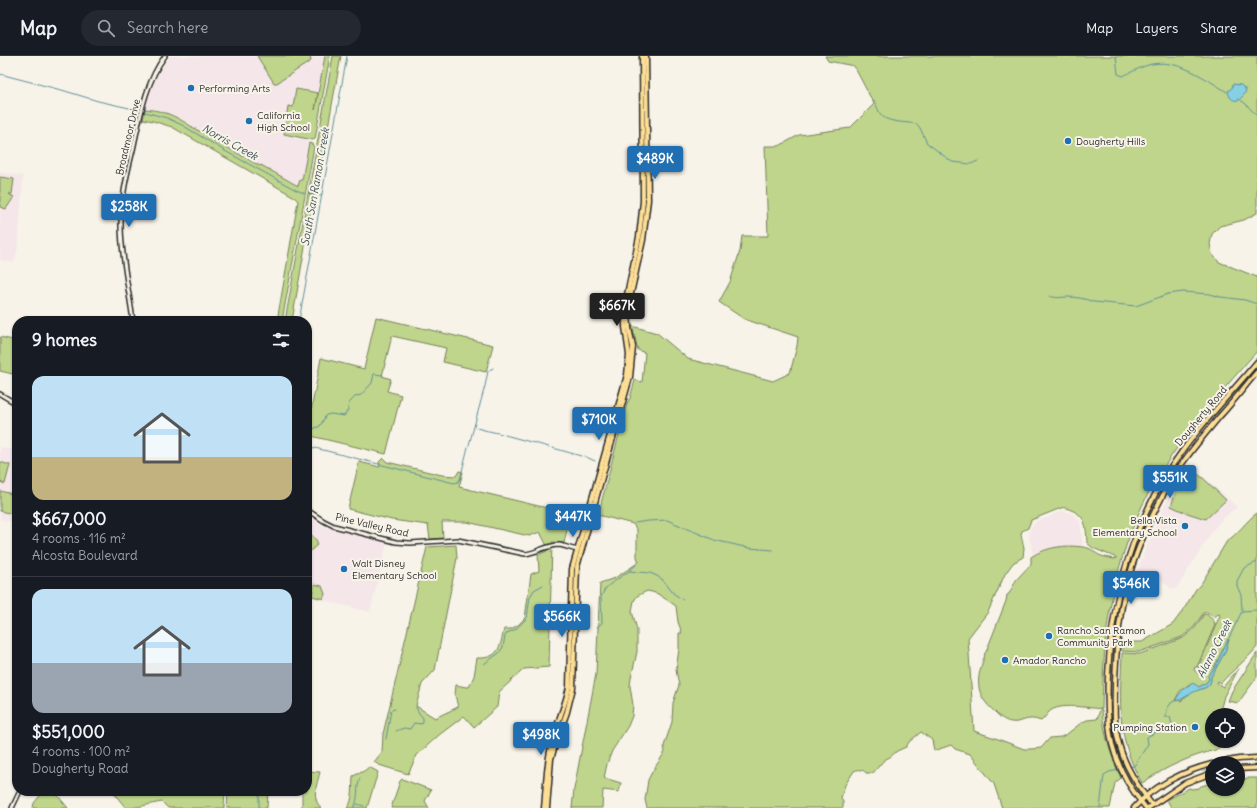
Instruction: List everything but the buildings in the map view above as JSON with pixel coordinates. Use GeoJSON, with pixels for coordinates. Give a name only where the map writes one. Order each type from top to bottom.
{"type":"FeatureCollection","features":[{"type":"Feature","properties":{"kind":"main road"},"geometry":{"type":"LineString","coordinates":[[544,808],[551,744],[566,702],[568,687],[572,568],[627,375],[629,355],[624,318],[639,237],[643,201],[642,56]]}},
{"type":"Feature","properties":{"kind":"main road"},"geometry":{"type":"LineString","coordinates":[[547,808],[552,759],[573,688],[577,568],[632,366],[633,347],[627,300],[643,240],[648,200],[646,56]]}},
{"type":"Feature","properties":{"kind":"main road","name":"Dougherty Road"},"geometry":{"type":"LineString","coordinates":[[1148,807],[1140,801],[1121,769],[1112,745],[1107,709],[1110,643],[1118,591],[1132,548],[1149,507],[1175,461],[1198,431],[1257,362]]}},
{"type":"Feature","properties":{"kind":"main road","name":"Dougherty Road"},"geometry":{"type":"LineString","coordinates":[[1148,807],[1146,797],[1137,784],[1119,744],[1114,709],[1120,620],[1128,581],[1156,509],[1178,470],[1202,437],[1257,372]]}},
{"type":"Feature","properties":{"kind":"main road"},"geometry":{"type":"LineString","coordinates":[[1245,759],[1257,758]]}},
{"type":"Feature","properties":{"kind":"main road"},"geometry":{"type":"LineString","coordinates":[[1134,808],[1140,801],[1171,780],[1205,766]]}},
{"type":"Feature","properties":{"kind":"main road"},"geometry":{"type":"LineString","coordinates":[[1245,769],[1257,768]]}},
{"type":"Feature","properties":{"kind":"main road"},"geometry":{"type":"LineString","coordinates":[[1148,807],[1185,783],[1205,776]]}},
{"type":"Feature","properties":{"kind":"street","name":"Broadmoor Drive"},"geometry":{"type":"LineString","coordinates":[[132,316],[122,246],[121,224],[124,188],[146,94],[155,73],[165,56]]}},
{"type":"Feature","properties":{"kind":"street"},"geometry":{"type":"LineString","coordinates":[[0,394],[12,401]]}},
{"type":"Feature","properties":{"kind":"street","name":"Pine Valley Road"},"geometry":{"type":"LineString","coordinates":[[312,513],[334,526],[396,542],[410,543],[458,540],[525,554],[534,553],[559,545],[578,550]]}},
{"type":"Feature","properties":{"kind":"street"},"geometry":{"type":"LineString","coordinates":[[12,808],[18,796]]}},
{"type":"Feature","properties":{"kind":"shaded area","name":"California High School"},"geometry":{"type":"Polygon","coordinates":[[[170,56],[325,56],[302,181],[298,186],[261,165],[260,167],[213,140],[214,138],[171,114],[154,109],[145,109],[156,77],[170,56]]]}},
{"type":"Feature","properties":{"kind":"shaded area"},"geometry":{"type":"Polygon","coordinates":[[[0,172],[23,176],[18,248],[14,263],[0,260],[0,172]]]}},
{"type":"Feature","properties":{"kind":"shaded area"},"geometry":{"type":"Polygon","coordinates":[[[0,447],[12,450],[12,522],[0,519],[0,447]]]}},
{"type":"Feature","properties":{"kind":"shaded area","name":"Bella Vista Elementary School"},"geometry":{"type":"Polygon","coordinates":[[[1189,464],[1237,507],[1222,519],[1213,530],[1176,589],[1172,589],[1161,580],[1139,574],[1137,571],[1164,506],[1189,464]]]}},
{"type":"Feature","properties":{"kind":"shaded area"},"geometry":{"type":"Polygon","coordinates":[[[1060,511],[1065,511],[1074,515],[1080,521],[1083,547],[1053,548],[1041,551],[1033,556],[1029,535],[1031,527],[1038,520],[1047,518],[1060,511]]]}},
{"type":"Feature","properties":{"kind":"shaded area","name":"Walt Disney Elementary School"},"geometry":{"type":"Polygon","coordinates":[[[312,518],[322,525],[334,529],[387,542],[370,612],[312,597],[312,518]]]}},
{"type":"Feature","properties":{"kind":"green space"},"geometry":{"type":"Polygon","coordinates":[[[257,56],[310,56],[311,61],[277,83],[274,83],[257,56]]]}},
{"type":"Feature","properties":{"kind":"green space"},"geometry":{"type":"Polygon","coordinates":[[[325,56],[330,56],[315,139],[313,140],[284,134],[288,106],[293,107],[296,89],[318,93],[315,110],[325,56]]]}},
{"type":"Feature","properties":{"kind":"green space"},"geometry":{"type":"Polygon","coordinates":[[[333,56],[341,56],[319,176],[315,193],[310,192],[309,194],[314,195],[293,316],[286,316],[333,56]]]}},
{"type":"Feature","properties":{"kind":"green space"},"geometry":{"type":"Polygon","coordinates":[[[825,56],[1257,56],[1257,213],[1244,220],[1220,226],[1212,234],[1210,244],[1212,254],[1219,262],[1257,277],[1257,351],[1194,425],[1166,464],[1142,506],[1123,556],[1115,583],[1105,646],[1102,709],[1074,706],[1060,707],[1049,712],[1041,721],[1036,719],[1028,719],[1018,722],[1011,722],[1006,721],[988,705],[980,692],[979,679],[984,654],[1006,601],[1007,595],[1009,594],[1016,580],[1031,564],[1031,557],[1051,548],[1073,546],[1091,549],[1099,555],[1105,557],[1114,559],[1117,558],[1093,548],[1087,543],[1085,523],[1083,519],[1067,508],[1062,508],[1031,520],[1028,528],[1022,531],[1021,534],[1024,548],[1023,557],[1013,563],[1005,574],[988,612],[968,638],[974,731],[1024,749],[1041,748],[1050,738],[1061,737],[1087,720],[1097,719],[1100,710],[1102,710],[1108,745],[1121,778],[1115,783],[1110,808],[1002,808],[994,784],[970,754],[955,749],[951,745],[934,751],[932,740],[921,732],[909,742],[906,747],[884,760],[873,773],[866,773],[860,770],[854,771],[845,785],[841,798],[843,808],[647,808],[645,800],[648,780],[665,752],[664,746],[672,722],[673,703],[679,685],[676,670],[679,649],[679,633],[682,633],[678,622],[676,606],[658,594],[647,591],[637,596],[634,601],[632,611],[637,630],[637,652],[630,686],[633,705],[632,716],[628,726],[612,751],[604,778],[621,783],[619,792],[603,790],[602,808],[572,808],[574,789],[596,674],[600,583],[615,578],[639,562],[637,557],[637,530],[633,524],[598,515],[627,404],[635,380],[642,382],[645,353],[638,350],[632,326],[657,333],[688,359],[773,381],[790,373],[798,337],[744,319],[719,302],[730,282],[740,251],[742,236],[768,236],[765,146],[779,146],[799,135],[850,128],[874,104],[854,66],[828,61],[825,56]]]}},
{"type":"Feature","properties":{"kind":"green space"},"geometry":{"type":"Polygon","coordinates":[[[145,109],[167,113],[298,186],[300,180],[302,180],[309,143],[312,144],[314,147],[283,316],[278,316],[298,201],[293,196],[172,127],[143,119],[145,109]]]}},
{"type":"Feature","properties":{"kind":"green space"},"geometry":{"type":"Polygon","coordinates":[[[0,177],[14,179],[12,194],[9,194],[14,197],[6,209],[0,207],[0,177]]]}},
{"type":"Feature","properties":{"kind":"green space"},"geometry":{"type":"Polygon","coordinates":[[[376,317],[493,345],[486,372],[443,362],[446,348],[392,336],[382,376],[391,379],[387,391],[401,395],[386,454],[312,436],[312,406],[321,358],[364,369],[376,317]]]}},
{"type":"Feature","properties":{"kind":"green space"},"geometry":{"type":"Polygon","coordinates":[[[0,337],[12,340],[12,374],[0,371],[0,337]]]}},
{"type":"Feature","properties":{"kind":"green space"},"geometry":{"type":"Polygon","coordinates":[[[383,458],[387,462],[442,475],[456,476],[459,471],[463,472],[459,487],[568,513],[568,525],[564,543],[552,542],[549,667],[524,669],[499,692],[497,707],[474,727],[464,716],[439,735],[417,755],[408,774],[374,762],[382,752],[383,734],[427,547],[456,545],[457,558],[435,670],[422,684],[416,706],[435,718],[458,707],[455,695],[456,685],[469,687],[474,676],[477,658],[484,658],[494,654],[500,646],[504,629],[511,629],[525,618],[531,574],[539,571],[538,555],[547,551],[546,544],[540,532],[529,536],[467,522],[442,522],[443,538],[430,539],[428,525],[392,520],[348,509],[359,462],[380,467],[379,462],[383,458]]]}},
{"type":"Feature","properties":{"kind":"green space"},"geometry":{"type":"Polygon","coordinates":[[[0,462],[10,465],[5,484],[0,482],[0,462]]]}},
{"type":"Feature","properties":{"kind":"green space"},"geometry":{"type":"Polygon","coordinates":[[[1193,471],[1203,478],[1226,500],[1206,519],[1171,506],[1177,489],[1193,471]]]}},
{"type":"Feature","properties":{"kind":"green space"},"geometry":{"type":"Polygon","coordinates":[[[0,491],[12,494],[12,514],[0,511],[0,491]]]}},
{"type":"Feature","properties":{"kind":"green space"},"geometry":{"type":"Polygon","coordinates":[[[1257,513],[1257,647],[1221,683],[1218,681],[1217,683],[1223,687],[1239,668],[1224,696],[1221,708],[1205,708],[1205,748],[1219,749],[1198,755],[1179,763],[1142,783],[1128,751],[1124,735],[1121,704],[1122,653],[1140,654],[1183,638],[1195,628],[1204,614],[1206,614],[1214,621],[1215,625],[1197,667],[1195,667],[1194,670],[1199,674],[1201,670],[1198,668],[1220,615],[1219,614],[1213,617],[1207,612],[1204,612],[1194,627],[1182,637],[1139,652],[1122,651],[1123,642],[1142,642],[1173,624],[1196,589],[1201,584],[1227,541],[1257,513]],[[1229,640],[1208,676],[1209,679],[1206,683],[1199,687],[1191,683],[1180,691],[1175,700],[1181,701],[1192,692],[1205,688],[1211,681],[1211,677],[1225,652],[1229,640]]]}},
{"type":"Feature","properties":{"kind":"green space"},"geometry":{"type":"Polygon","coordinates":[[[312,536],[317,541],[317,545],[312,550],[312,536]]]}},
{"type":"Feature","properties":{"kind":"green space"},"geometry":{"type":"Polygon","coordinates":[[[314,584],[322,586],[325,594],[323,599],[312,596],[314,584]]]}},
{"type":"Feature","properties":{"kind":"green space"},"geometry":{"type":"Polygon","coordinates":[[[1257,653],[1257,677],[1238,703],[1228,701],[1232,691],[1257,653]]]}},
{"type":"Feature","properties":{"kind":"green space"},"geometry":{"type":"Polygon","coordinates":[[[369,767],[378,772],[367,808],[347,808],[352,797],[353,776],[369,767]]]}},
{"type":"Feature","properties":{"kind":"green space"},"geometry":{"type":"Polygon","coordinates":[[[312,771],[320,772],[315,795],[321,808],[302,808],[302,796],[312,796],[312,771]]]}},
{"type":"Feature","properties":{"kind":"green space"},"geometry":{"type":"Polygon","coordinates":[[[1257,778],[1257,808],[1170,808],[1171,807],[1167,800],[1189,788],[1199,788],[1205,785],[1205,796],[1245,796],[1245,779],[1257,778]]]}},
{"type":"Feature","properties":{"kind":"green space"},"geometry":{"type":"Polygon","coordinates":[[[402,779],[431,790],[425,801],[429,808],[391,808],[402,779]]]}},
{"type":"Feature","properties":{"kind":"green space"},"geometry":{"type":"Polygon","coordinates":[[[40,796],[58,796],[68,808],[33,808],[34,803],[40,796]]]}},
{"type":"Feature","properties":{"kind":"green space"},"geometry":{"type":"Polygon","coordinates":[[[116,796],[225,796],[224,808],[168,808],[162,802],[126,808],[116,796]]]}},
{"type":"Feature","properties":{"kind":"green space"},"geometry":{"type":"Polygon","coordinates":[[[228,796],[268,796],[267,808],[227,808],[228,796]]]}},
{"type":"Feature","properties":{"kind":"water"},"geometry":{"type":"Polygon","coordinates":[[[1233,84],[1241,85],[1246,90],[1244,95],[1239,100],[1233,100],[1229,95],[1228,91],[1232,88],[1233,84]]]}},
{"type":"Feature","properties":{"kind":"water"},"geometry":{"type":"Polygon","coordinates":[[[1228,639],[1225,652],[1211,677],[1210,684],[1205,688],[1195,691],[1182,699],[1175,701],[1182,690],[1187,686],[1193,683],[1199,687],[1206,683],[1209,679],[1208,676],[1215,667],[1228,639]]]}},
{"type":"Feature","properties":{"kind":"waterway","name":"South San Ramon Creek"},"geometry":{"type":"LineString","coordinates":[[300,316],[347,56]]}},
{"type":"Feature","properties":{"kind":"waterway"},"geometry":{"type":"LineString","coordinates":[[1116,56],[1118,74],[1123,76],[1152,64],[1172,64],[1192,71],[1227,92]]}},
{"type":"Feature","properties":{"kind":"waterway","name":"Norris Creek"},"geometry":{"type":"LineString","coordinates":[[0,74],[98,101],[138,110]]}},
{"type":"Feature","properties":{"kind":"waterway"},"geometry":{"type":"LineString","coordinates":[[1239,99],[1257,116]]}},
{"type":"Feature","properties":{"kind":"waterway"},"geometry":{"type":"LineString","coordinates":[[874,101],[882,116],[885,118],[894,121],[917,124],[927,143],[952,162],[971,164],[980,160]]}},
{"type":"Feature","properties":{"kind":"waterway","name":"Norris Creek"},"geometry":{"type":"LineString","coordinates":[[145,112],[167,118],[182,125],[225,151],[304,193]]}},
{"type":"Feature","properties":{"kind":"waterway","name":"Norris Creek"},"geometry":{"type":"LineString","coordinates":[[309,193],[321,196]]}},
{"type":"Feature","properties":{"kind":"waterway"},"geometry":{"type":"LineString","coordinates":[[1049,296],[1057,298],[1075,297],[1094,302],[1136,306],[1168,294],[1183,292],[1210,294],[1245,300],[1257,304]]}},
{"type":"Feature","properties":{"kind":"waterway"},"geometry":{"type":"LineString","coordinates":[[469,445],[488,371],[493,368]]}},
{"type":"Feature","properties":{"kind":"waterway"},"geometry":{"type":"LineString","coordinates":[[313,429],[320,426],[326,415],[331,414],[344,416],[348,410],[349,403],[356,396],[361,395],[372,383],[374,374],[383,375]]}},
{"type":"Feature","properties":{"kind":"waterway"},"geometry":{"type":"LineString","coordinates":[[477,428],[488,431]]}},
{"type":"Feature","properties":{"kind":"waterway"},"geometry":{"type":"LineString","coordinates":[[489,431],[502,434]]}},
{"type":"Feature","properties":{"kind":"waterway"},"geometry":{"type":"LineString","coordinates":[[505,435],[549,447]]}},
{"type":"Feature","properties":{"kind":"waterway"},"geometry":{"type":"LineString","coordinates":[[312,447],[454,483],[458,482],[460,479],[468,447]]}},
{"type":"Feature","properties":{"kind":"waterway"},"geometry":{"type":"LineString","coordinates":[[553,448],[581,456]]}},
{"type":"Feature","properties":{"kind":"waterway"},"geometry":{"type":"LineString","coordinates":[[584,456],[595,461]]}},
{"type":"Feature","properties":{"kind":"waterway"},"geometry":{"type":"LineString","coordinates":[[635,523],[667,520],[714,540],[749,548],[773,550]]}},
{"type":"Feature","properties":{"kind":"waterway"},"geometry":{"type":"LineString","coordinates":[[1242,610],[1241,595],[1237,586],[1237,581],[1244,568],[1257,562]]}},
{"type":"Feature","properties":{"kind":"waterway"},"geometry":{"type":"LineString","coordinates":[[629,571],[636,565]]}},
{"type":"Feature","properties":{"kind":"waterway"},"geometry":{"type":"LineString","coordinates":[[597,627],[602,623],[601,597],[605,589],[629,571],[650,573],[657,576],[663,580],[673,593],[683,600]]}},
{"type":"Feature","properties":{"kind":"waterway"},"geometry":{"type":"LineString","coordinates":[[484,664],[499,653],[503,647],[507,633],[516,629],[527,618],[530,597],[534,590],[543,585]]}},
{"type":"Feature","properties":{"kind":"waterway","name":"Alamo Creek"},"geometry":{"type":"LineString","coordinates":[[1229,638],[1242,611],[1257,610]]}},
{"type":"Feature","properties":{"kind":"waterway","name":"Alamo Creek"},"geometry":{"type":"LineString","coordinates":[[1129,767],[1134,766],[1148,744],[1147,737],[1156,732],[1165,731],[1172,724],[1170,717],[1165,717],[1167,709],[1171,703],[1176,700]]}},
{"type":"Feature","properties":{"kind":"waterway"},"geometry":{"type":"LineString","coordinates":[[396,731],[404,728],[410,729],[414,723],[421,724],[423,722],[423,718],[416,707]]}},
{"type":"Feature","properties":{"kind":"waterway"},"geometry":{"type":"LineString","coordinates":[[386,739],[391,710],[395,709]]}},
{"type":"Feature","properties":{"kind":"waterway","name":"Alamo Creek"},"geometry":{"type":"LineString","coordinates":[[1100,808],[1104,775],[1109,772],[1119,770]]}},
{"type":"Feature","properties":{"kind":"waterway"},"geometry":{"type":"LineString","coordinates":[[354,808],[356,805],[360,778]]}},
{"type":"Feature","properties":{"kind":"waterway","name":"South San Ramon Creek"},"geometry":{"type":"LineString","coordinates":[[259,796],[259,808]]}},
{"type":"Feature","properties":{"kind":"waterway"},"geometry":{"type":"LineString","coordinates":[[357,804],[364,806]]}},
{"type":"Feature","properties":{"kind":"place","name":"Performing Arts"},"geometry":{"type":"Point","coordinates":[191,88]}},
{"type":"Feature","properties":{"kind":"place","name":"California High School"},"geometry":{"type":"Point","coordinates":[249,121]}},
{"type":"Feature","properties":{"kind":"place","name":"Dougherty Hills"},"geometry":{"type":"Point","coordinates":[1068,141]}},
{"type":"Feature","properties":{"kind":"place","name":"Bella Vista Elementary School"},"geometry":{"type":"Point","coordinates":[1185,526]}},
{"type":"Feature","properties":{"kind":"place","name":"Walt Disney Elementary School"},"geometry":{"type":"Point","coordinates":[344,569]}},
{"type":"Feature","properties":{"kind":"place","name":"Rancho San Ramon Community Park"},"geometry":{"type":"Point","coordinates":[1049,636]}},
{"type":"Feature","properties":{"kind":"place","name":"Amador Rancho"},"geometry":{"type":"Point","coordinates":[1005,660]}},
{"type":"Feature","properties":{"kind":"place","name":"Pumping Station"},"geometry":{"type":"Point","coordinates":[1195,727]}}]}
